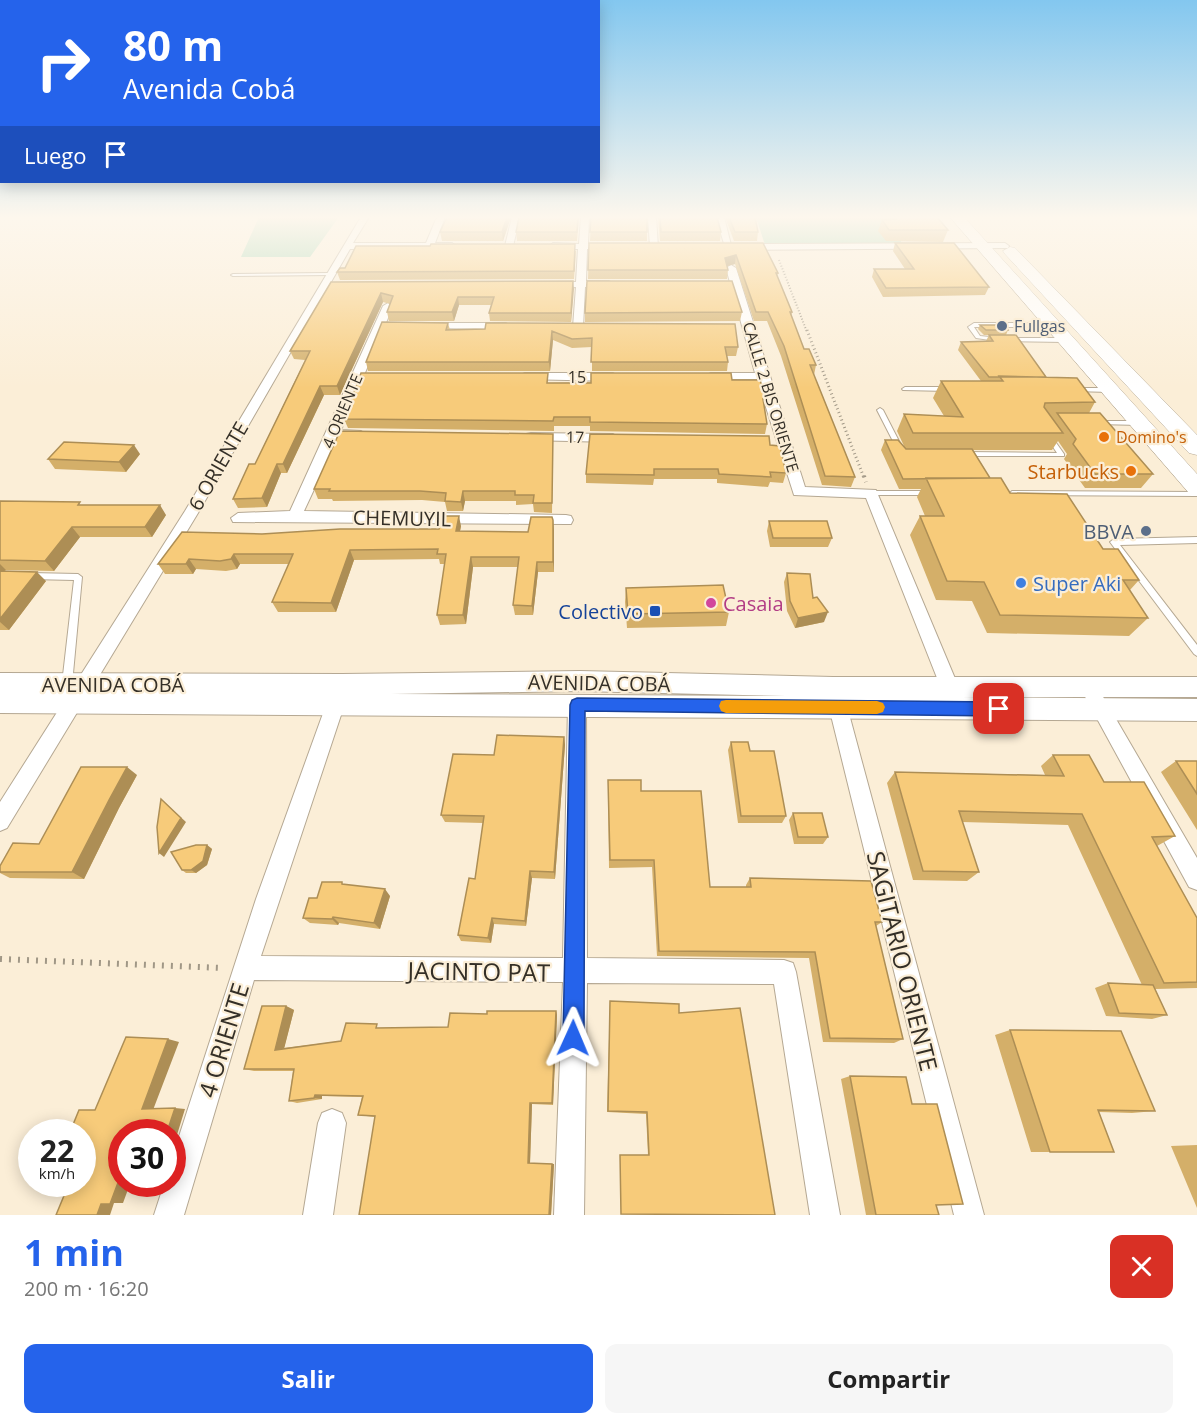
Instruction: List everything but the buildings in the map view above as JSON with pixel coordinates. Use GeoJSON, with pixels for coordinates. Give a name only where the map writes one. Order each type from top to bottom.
{"type":"FeatureCollection","features":[{"type":"Feature","properties":{"kind":"highway"},"geometry":{"type":"LineString","coordinates":[[1013,274],[1052,325],[1197,488]]}},
{"type":"Feature","properties":{"kind":"highway"},"geometry":{"type":"LineString","coordinates":[[1031,274],[1197,448]]}},
{"type":"Feature","properties":{"kind":"highway"},"geometry":{"type":"LineString","coordinates":[[1084,360],[1113,360]]}},
{"type":"Feature","properties":{"kind":"main road","name":"AVENIDA COBÁ"},"geometry":{"type":"LineString","coordinates":[[338,694],[580,681],[1102,711],[1197,710]]}},
{"type":"Feature","properties":{"kind":"main road","name":"AVENIDA COBÁ"},"geometry":{"type":"LineString","coordinates":[[0,683],[76,690],[338,694],[577,705],[835,697],[950,688],[1197,687]]}},
{"type":"Feature","properties":{"kind":"main road","name":"AVENIDA COBÁ"},"geometry":{"type":"LineString","coordinates":[[0,702],[76,690]]}},
{"type":"Feature","properties":{"kind":"street","name":"6 ORIENTE"},"geometry":{"type":"LineString","coordinates":[[0,821],[76,690],[191,513],[333,274]]}},
{"type":"Feature","properties":{"kind":"street"},"geometry":{"type":"LineString","coordinates":[[578,327],[582,274]]}},
{"type":"Feature","properties":{"kind":"street","name":"CALLE 2 BIS ORIENTE"},"geometry":{"type":"LineString","coordinates":[[731,274],[730,284],[762,376],[776,440],[799,492],[871,493]]}},
{"type":"Feature","properties":{"kind":"street"},"geometry":{"type":"LineString","coordinates":[[535,285],[618,285]]}},
{"type":"Feature","properties":{"kind":"street","name":"4 ORIENTE"},"geometry":{"type":"LineString","coordinates":[[295,516],[362,377],[384,326],[388,306]]}},
{"type":"Feature","properties":{"kind":"street"},"geometry":{"type":"LineString","coordinates":[[414,326],[519,326]]}},
{"type":"Feature","properties":{"kind":"street","name":"15"},"geometry":{"type":"LineString","coordinates":[[516,377],[620,376]]}},
{"type":"Feature","properties":{"kind":"street"},"geometry":{"type":"LineString","coordinates":[[703,376],[762,376]]}},
{"type":"Feature","properties":{"kind":"street"},"geometry":{"type":"LineString","coordinates":[[333,434],[380,435]]}},
{"type":"Feature","properties":{"kind":"street","name":"17"},"geometry":{"type":"LineString","coordinates":[[522,437],[629,438]]}},
{"type":"Feature","properties":{"kind":"street"},"geometry":{"type":"LineString","coordinates":[[871,493],[950,688]]}},
{"type":"Feature","properties":{"kind":"street","name":"CHEMUYIL"},"geometry":{"type":"LineString","coordinates":[[238,518],[295,516],[566,520]]}},
{"type":"Feature","properties":{"kind":"street"},"geometry":{"type":"LineString","coordinates":[[1089,688],[1197,879]]}},
{"type":"Feature","properties":{"kind":"street","name":"4 ORIENTE"},"geometry":{"type":"LineString","coordinates":[[169,1215],[267,899],[338,694]]}},
{"type":"Feature","properties":{"kind":"street","name":"SAGITARIO ORIENTE"},"geometry":{"type":"LineString","coordinates":[[835,697],[969,1215]]}},
{"type":"Feature","properties":{"kind":"street"},"geometry":{"type":"LineString","coordinates":[[569,1215],[575,972],[577,705]]}},
{"type":"Feature","properties":{"kind":"street","name":"JACINTO PAT"},"geometry":{"type":"LineString","coordinates":[[245,968],[784,972],[825,1215]]}},
{"type":"Feature","properties":{"kind":"street"},"geometry":{"type":"LineString","coordinates":[[318,1215],[332,1124]]}},
{"type":"Feature","properties":{"kind":"lane"},"geometry":{"type":"LineString","coordinates":[[233,274],[329,281]]}},
{"type":"Feature","properties":{"kind":"lane"},"geometry":{"type":"LineString","coordinates":[[1052,325],[974,325],[971,327],[978,337],[983,339],[1065,340]]}},
{"type":"Feature","properties":{"kind":"lane"},"geometry":{"type":"LineString","coordinates":[[905,389],[951,389]]}},
{"type":"Feature","properties":{"kind":"lane"},"geometry":{"type":"LineString","coordinates":[[1065,390],[1111,390]]}},
{"type":"Feature","properties":{"kind":"lane"},"geometry":{"type":"LineString","coordinates":[[880,410],[902,454]]}},
{"type":"Feature","properties":{"kind":"lane"},"geometry":{"type":"LineString","coordinates":[[1090,423],[1140,423]]}},
{"type":"Feature","properties":{"kind":"lane"},"geometry":{"type":"LineString","coordinates":[[959,454],[1062,454],[1045,431]]}},
{"type":"Feature","properties":{"kind":"lane"},"geometry":{"type":"LineString","coordinates":[[871,493],[941,493]]}},
{"type":"Feature","properties":{"kind":"lane"},"geometry":{"type":"LineString","coordinates":[[1000,494],[1197,494]]}},
{"type":"Feature","properties":{"kind":"lane"},"geometry":{"type":"LineString","coordinates":[[1197,540],[1114,542],[1197,651]]}},
{"type":"Feature","properties":{"kind":"lane"},"geometry":{"type":"LineString","coordinates":[[18,575],[78,577],[76,690]]}},
{"type":"Feature","properties":{"kind":"path"},"geometry":{"type":"LineString","coordinates":[[785,274],[871,493]]}},
{"type":"Feature","properties":{"kind":"path"},"geometry":{"type":"LineString","coordinates":[[0,959],[245,968]]}},
{"type":"Feature","properties":{"kind":"slow traffic"},"geometry":{"type":"LineString","coordinates":[[726,706],[877,707]]}},
{"type":"Feature","properties":{"kind":"place","name":"Fullgas"},"geometry":{"type":"Point","coordinates":[1002,326]}},
{"type":"Feature","properties":{"kind":"place","name":"Domino's"},"geometry":{"type":"Point","coordinates":[1104,437]}},
{"type":"Feature","properties":{"kind":"place","name":"Starbucks"},"geometry":{"type":"Point","coordinates":[1131,471]}},
{"type":"Feature","properties":{"kind":"place","name":"BBVA"},"geometry":{"type":"Point","coordinates":[1146,531]}},
{"type":"Feature","properties":{"kind":"place","name":"Super Aki"},"geometry":{"type":"Point","coordinates":[1021,583]}},
{"type":"Feature","properties":{"kind":"place","name":"Casaia"},"geometry":{"type":"Point","coordinates":[711,603]}},
{"type":"Feature","properties":{"kind":"place","name":"Colectivo"},"geometry":{"type":"Point","coordinates":[655,611]}},
{"type":"Feature","properties":{"kind":"route"},"geometry":{"type":"LineString","coordinates":[[573,1038],[577,705],[999,709]]}}]}
